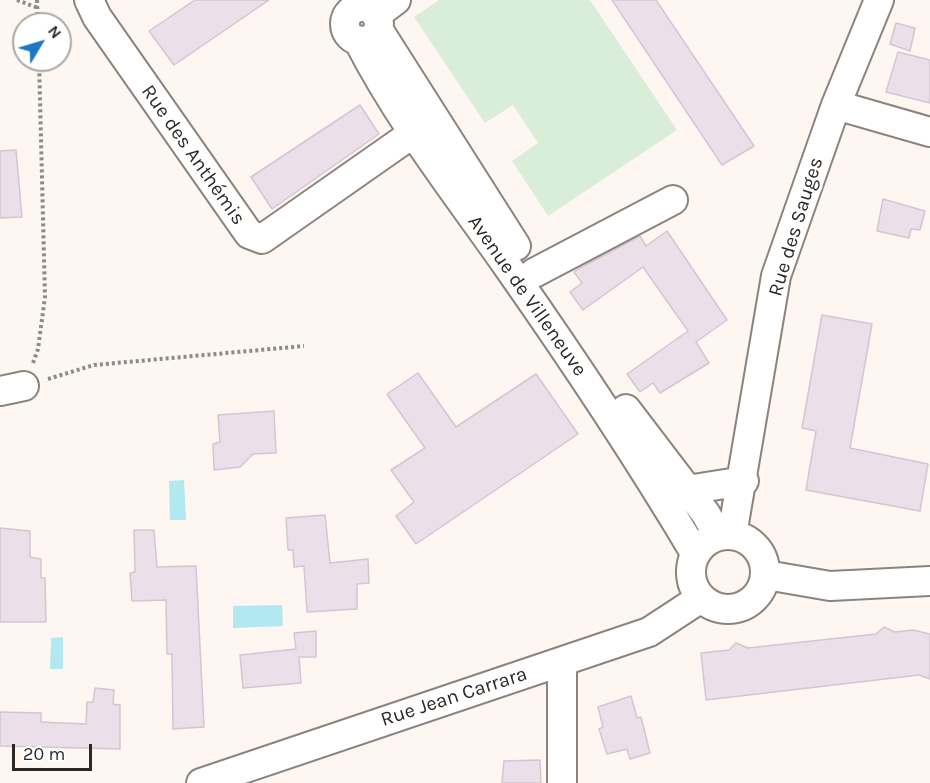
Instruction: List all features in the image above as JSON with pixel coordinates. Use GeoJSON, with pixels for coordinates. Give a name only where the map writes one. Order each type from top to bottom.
{"type":"FeatureCollection","features":[{"type":"Feature","properties":{"kind":"street","name":"Rue des Anthémis"},"geometry":{"type":"LineString","coordinates":[[89,0],[97,17],[249,234],[262,239],[412,134]]}},
{"type":"Feature","properties":{"kind":"street","name":"Rue des Sauges"},"geometry":{"type":"LineString","coordinates":[[725,535],[744,481],[776,276],[836,105],[879,0]]}},
{"type":"Feature","properties":{"kind":"street","name":"Avenue de Villeneuve"},"geometry":{"type":"LineString","coordinates":[[363,13],[412,134],[511,271],[622,435],[695,554]]}},
{"type":"Feature","properties":{"kind":"street","name":"Avenue de Villeneuve"},"geometry":{"type":"LineString","coordinates":[[363,13],[534,273],[637,424],[706,514],[725,535]]}},
{"type":"Feature","properties":{"kind":"street"},"geometry":{"type":"LineString","coordinates":[[836,105],[930,132]]}},
{"type":"Feature","properties":{"kind":"street"},"geometry":{"type":"LineString","coordinates":[[534,273],[673,200]]}},
{"type":"Feature","properties":{"kind":"street"},"geometry":{"type":"LineString","coordinates":[[687,490],[744,481]]}},
{"type":"Feature","properties":{"kind":"street"},"geometry":{"type":"LineString","coordinates":[[725,535],[747,539],[758,549],[764,561],[766,575],[763,588],[754,599],[743,607],[730,610],[714,607],[700,598],[692,585],[690,569],[695,554],[705,542],[725,535]]}},
{"type":"Feature","properties":{"kind":"street"},"geometry":{"type":"LineString","coordinates":[[766,575],[830,586],[930,581]]}},
{"type":"Feature","properties":{"kind":"street","name":"Rue Jean Carrara"},"geometry":{"type":"LineString","coordinates":[[201,783],[649,633],[700,598]]}},
{"type":"Feature","properties":{"kind":"street"},"geometry":{"type":"LineString","coordinates":[[562,662],[562,783]]}},
{"type":"Feature","properties":{"kind":"path"},"geometry":{"type":"LineString","coordinates":[[17,0],[38,8]]}},
{"type":"Feature","properties":{"kind":"path"},"geometry":{"type":"LineString","coordinates":[[37,0],[38,12]]}},
{"type":"Feature","properties":{"kind":"path"},"geometry":{"type":"LineString","coordinates":[[12,388],[38,349],[45,297],[39,72]]}},
{"type":"Feature","properties":{"kind":"path"},"geometry":{"type":"LineString","coordinates":[[12,388],[94,365],[304,346]]}},
{"type":"Feature","properties":{"kind":"green space"},"geometry":{"type":"Polygon","coordinates":[[[439,0],[590,0],[677,130],[548,216],[512,161],[538,143],[513,105],[485,123],[414,17],[439,0]]]}},
{"type":"Feature","properties":{"kind":"water"},"geometry":{"type":"Polygon","coordinates":[[[184,480],[186,520],[170,520],[169,481],[184,480]]]}},
{"type":"Feature","properties":{"kind":"water"},"geometry":{"type":"Polygon","coordinates":[[[282,605],[283,626],[233,628],[233,606],[282,605]]]}},
{"type":"Feature","properties":{"kind":"water"},"geometry":{"type":"Polygon","coordinates":[[[63,637],[63,669],[50,669],[51,638],[63,637]]]}},
{"type":"Feature","properties":{"kind":"building"},"geometry":{"type":"Polygon","coordinates":[[[195,0],[269,0],[174,65],[149,31],[195,0]]]}},
{"type":"Feature","properties":{"kind":"building"},"geometry":{"type":"Polygon","coordinates":[[[612,0],[656,0],[754,146],[722,165],[612,0]]]}},
{"type":"Feature","properties":{"kind":"building"},"geometry":{"type":"Polygon","coordinates":[[[896,23],[915,28],[910,51],[890,44],[896,23]]]}},
{"type":"Feature","properties":{"kind":"building"},"geometry":{"type":"Polygon","coordinates":[[[898,52],[930,60],[930,103],[886,92],[898,52]]]}},
{"type":"Feature","properties":{"kind":"building"},"geometry":{"type":"Polygon","coordinates":[[[360,105],[379,134],[272,209],[251,177],[360,105]]]}},
{"type":"Feature","properties":{"kind":"building"},"geometry":{"type":"Polygon","coordinates":[[[16,150],[22,217],[0,218],[0,151],[16,150]]]}},
{"type":"Feature","properties":{"kind":"building"},"geometry":{"type":"Polygon","coordinates":[[[883,199],[925,211],[920,230],[911,229],[909,238],[877,231],[883,199]]]}},
{"type":"Feature","properties":{"kind":"building"},"geometry":{"type":"Polygon","coordinates":[[[667,231],[727,320],[696,342],[709,363],[660,393],[653,383],[640,392],[627,374],[688,331],[643,267],[583,310],[570,292],[582,283],[574,272],[580,268],[640,236],[646,246],[667,231]]]}},
{"type":"Feature","properties":{"kind":"building"},"geometry":{"type":"Polygon","coordinates":[[[822,315],[872,324],[850,448],[928,464],[920,511],[806,490],[816,431],[802,428],[822,315]]]}},
{"type":"Feature","properties":{"kind":"building"},"geometry":{"type":"Polygon","coordinates":[[[418,373],[456,427],[536,374],[578,434],[416,544],[396,516],[414,502],[391,470],[425,448],[387,394],[418,373]]]}},
{"type":"Feature","properties":{"kind":"building"},"geometry":{"type":"Polygon","coordinates":[[[274,411],[276,453],[253,454],[240,467],[214,470],[213,444],[220,442],[218,415],[274,411]]]}},
{"type":"Feature","properties":{"kind":"building"},"geometry":{"type":"Polygon","coordinates":[[[325,515],[330,563],[368,559],[369,583],[357,584],[357,609],[307,612],[304,566],[294,567],[293,550],[288,550],[286,518],[325,515]]]}},
{"type":"Feature","properties":{"kind":"building"},"geometry":{"type":"Polygon","coordinates":[[[0,528],[30,531],[30,557],[41,559],[41,578],[45,578],[46,622],[0,622],[0,528]]]}},
{"type":"Feature","properties":{"kind":"building"},"geometry":{"type":"Polygon","coordinates":[[[134,530],[154,530],[157,567],[196,566],[204,727],[173,729],[172,654],[167,654],[166,600],[132,601],[130,573],[135,572],[134,530]]]}},
{"type":"Feature","properties":{"kind":"building"},"geometry":{"type":"Polygon","coordinates":[[[884,627],[895,632],[913,630],[930,634],[930,679],[919,675],[706,700],[701,653],[729,650],[736,643],[748,648],[876,634],[884,627]]]}},
{"type":"Feature","properties":{"kind":"building"},"geometry":{"type":"Polygon","coordinates":[[[316,631],[316,657],[299,657],[301,683],[243,688],[240,655],[296,649],[294,633],[316,631]]]}},
{"type":"Feature","properties":{"kind":"building"},"geometry":{"type":"Polygon","coordinates":[[[95,688],[114,690],[113,704],[120,705],[120,749],[0,746],[0,712],[41,713],[41,722],[86,724],[87,702],[93,702],[95,688]]]}},
{"type":"Feature","properties":{"kind":"building"},"geometry":{"type":"Polygon","coordinates":[[[631,696],[637,718],[641,717],[650,753],[630,759],[627,749],[607,754],[599,729],[603,727],[598,707],[631,696]]]}},
{"type":"Feature","properties":{"kind":"building"},"geometry":{"type":"Polygon","coordinates":[[[540,760],[541,783],[502,783],[504,761],[540,760]]]}}]}
